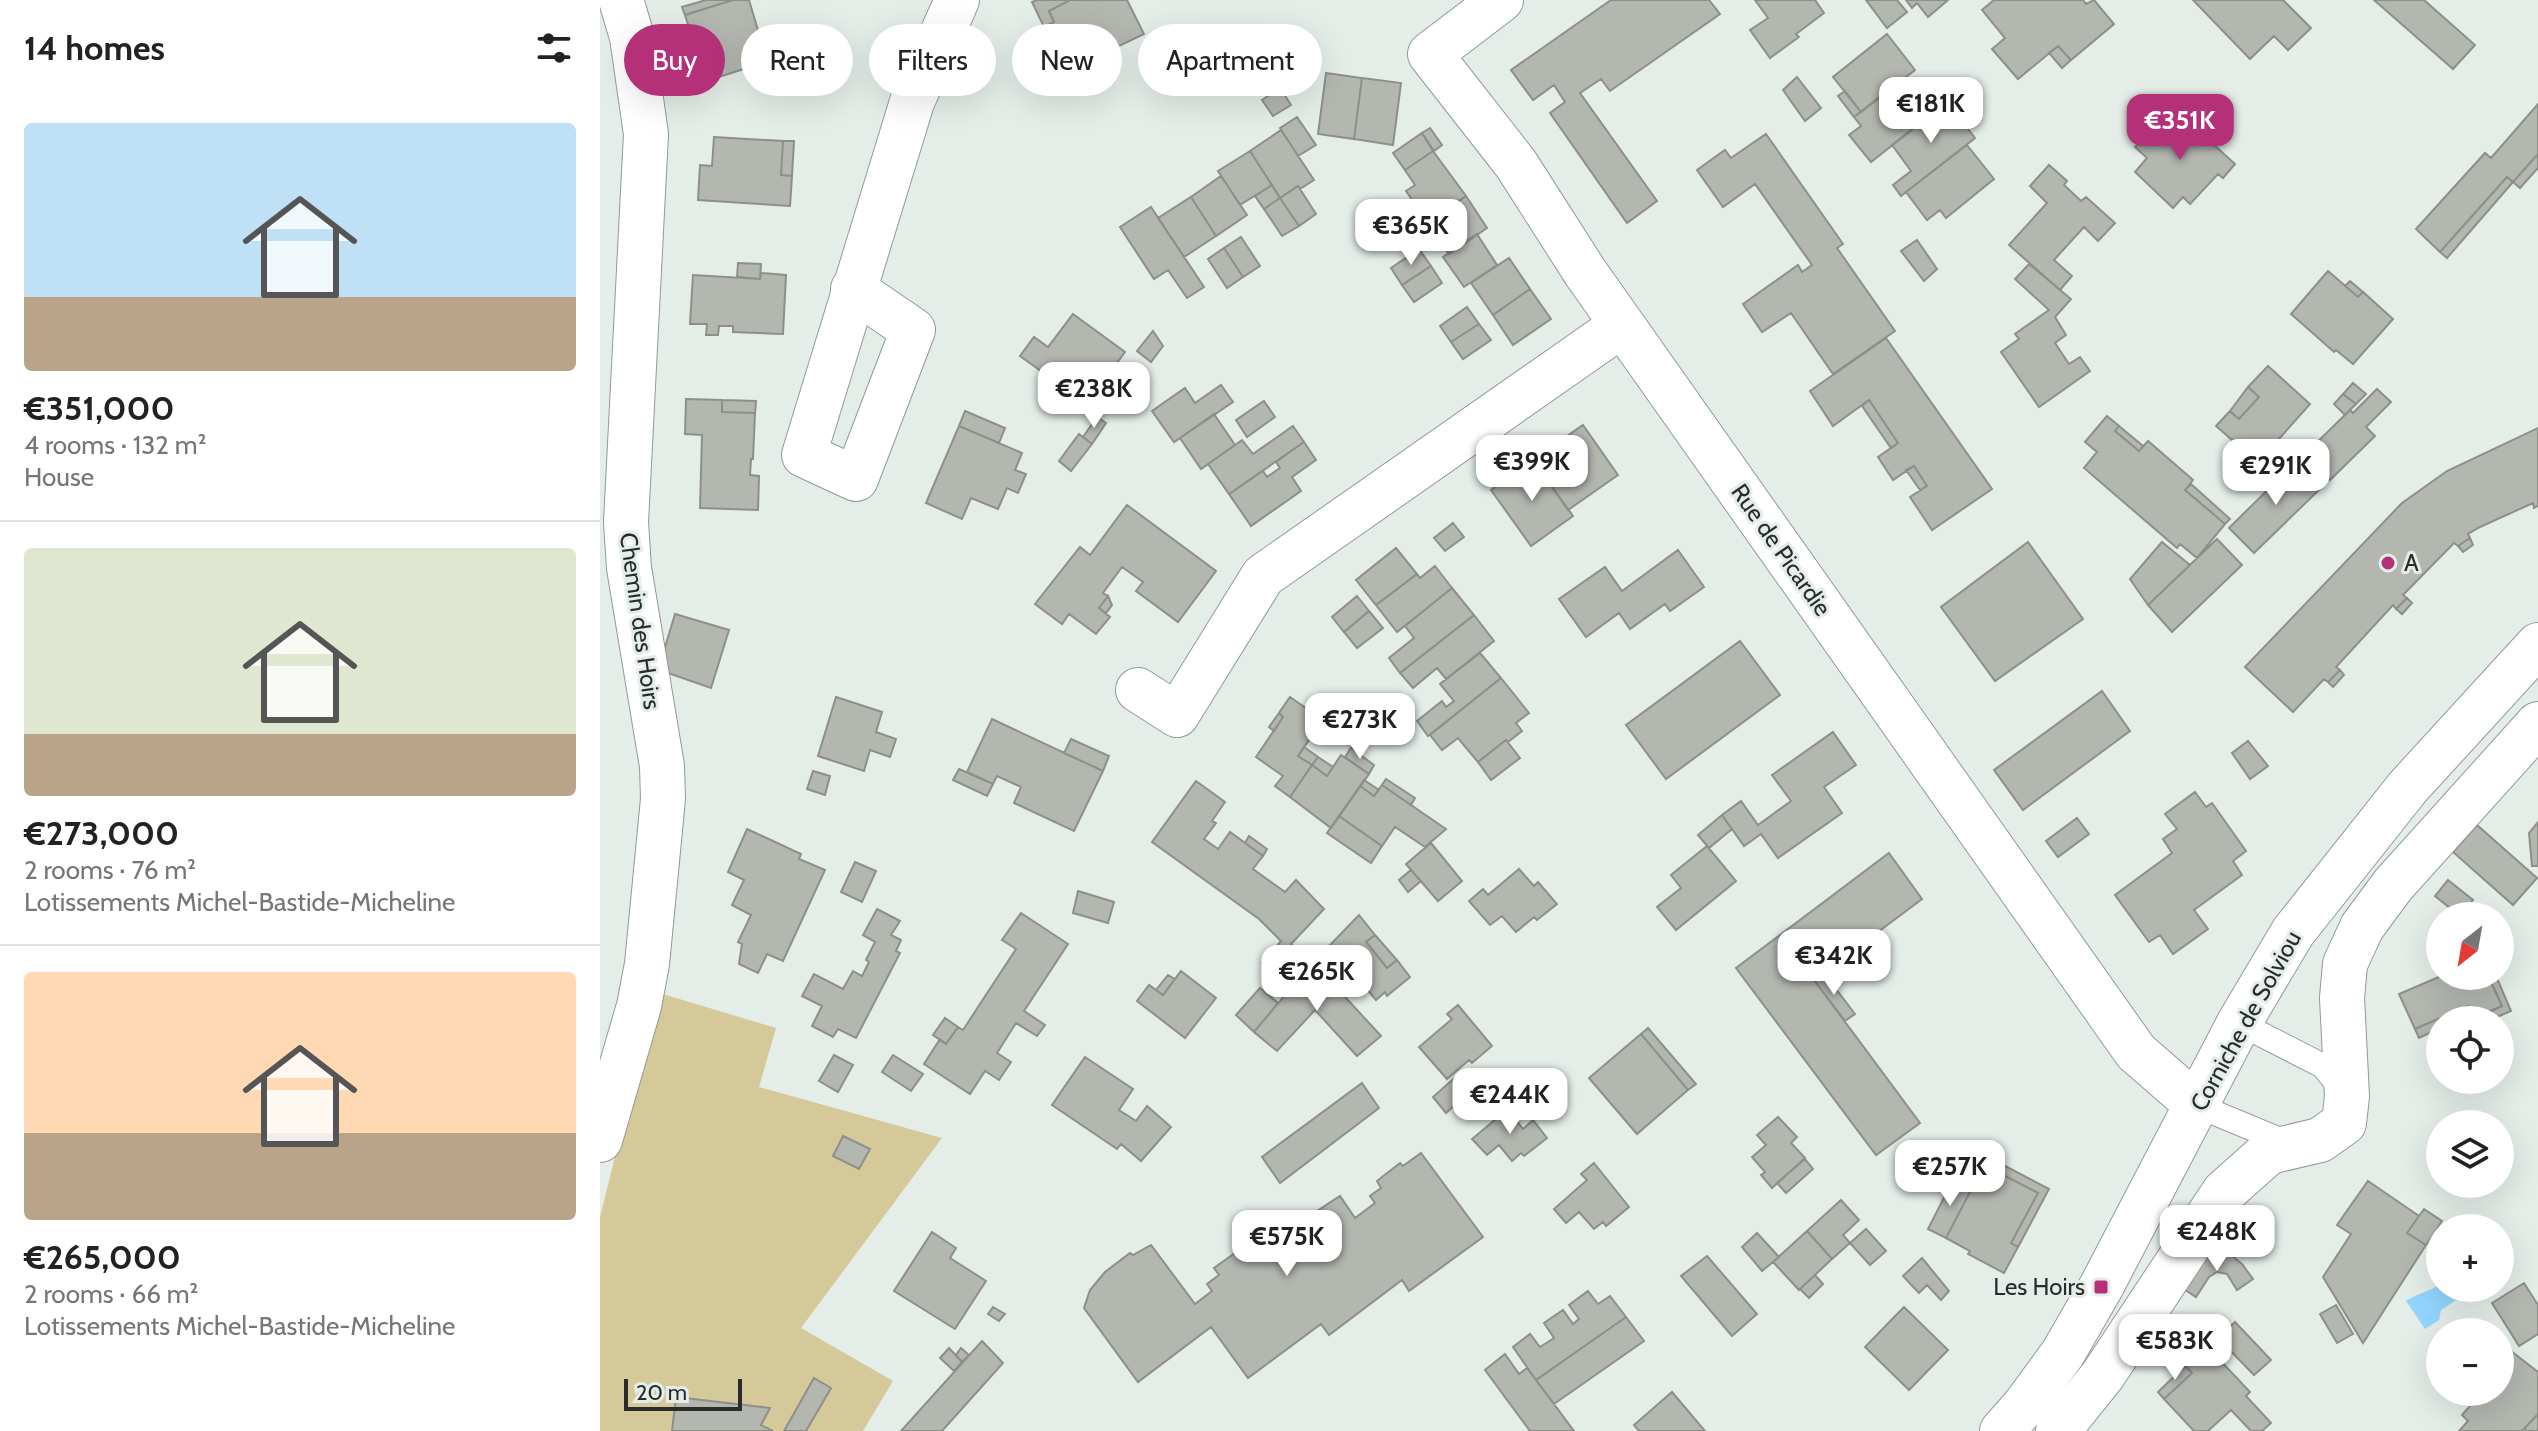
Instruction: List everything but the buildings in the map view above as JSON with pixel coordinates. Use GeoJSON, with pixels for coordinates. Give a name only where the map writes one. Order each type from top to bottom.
{"type":"FeatureCollection","features":[{"type":"Feature","properties":{"kind":"street","name":"Chemin des Hoirs"},"geometry":{"type":"LineString","coordinates":[[600,1140],[639,1006],[647,964],[663,799],[662,766],[629,568],[626,522],[646,134],[632,37],[621,0]]}},
{"type":"Feature","properties":{"kind":"street"},"geometry":{"type":"LineString","coordinates":[[853,289],[912,102],[957,0]]}},
{"type":"Feature","properties":{"kind":"street","name":"Rue de Picardie"},"geometry":{"type":"LineString","coordinates":[[1501,0],[1430,54],[1516,164],[1622,325],[2136,1052],[2198,1106]]}},
{"type":"Feature","properties":{"kind":"street"},"geometry":{"type":"LineString","coordinates":[[1138,690],[1177,715],[1263,576],[1622,325]]}},
{"type":"Feature","properties":{"kind":"street","name":"Corniche de Solviou"},"geometry":{"type":"LineString","coordinates":[[2002,1431],[2063,1353],[2198,1106],[2239,1023],[2293,932],[2408,787],[2538,645]]}},
{"type":"Feature","properties":{"kind":"street"},"geometry":{"type":"LineString","coordinates":[[2058,1431],[2103,1375],[2224,1192],[2269,1152],[2320,1140],[2344,1123],[2347,1096],[2342,998],[2345,964],[2362,927],[2393,885],[2538,724]]}},
{"type":"Feature","properties":{"kind":"lane"},"geometry":{"type":"LineString","coordinates":[[2239,1023],[2323,1066],[2347,1096]]}},
{"type":"Feature","properties":{"kind":"lane"},"geometry":{"type":"LineString","coordinates":[[2198,1106],[2292,1145]]}},
{"type":"Feature","properties":{"kind":"shaded area"},"geometry":{"type":"Polygon","coordinates":[[[656,992],[776,1028],[759,1087],[942,1138],[801,1328],[893,1381],[863,1431],[600,1431],[600,1217],[656,992]]]}},
{"type":"Feature","properties":{"kind":"water"},"geometry":{"type":"Polygon","coordinates":[[[2426,1291],[2426,1302],[2453,1302],[2441,1310],[2439,1318],[2426,1318],[2425,1329],[2406,1301],[2426,1291]]]}},
{"type":"Feature","properties":{"kind":"place","name":"A"},"geometry":{"type":"Point","coordinates":[2388,563]}},
{"type":"Feature","properties":{"kind":"place","name":"Les Hoirs"},"geometry":{"type":"Point","coordinates":[2101,1287]}}]}
